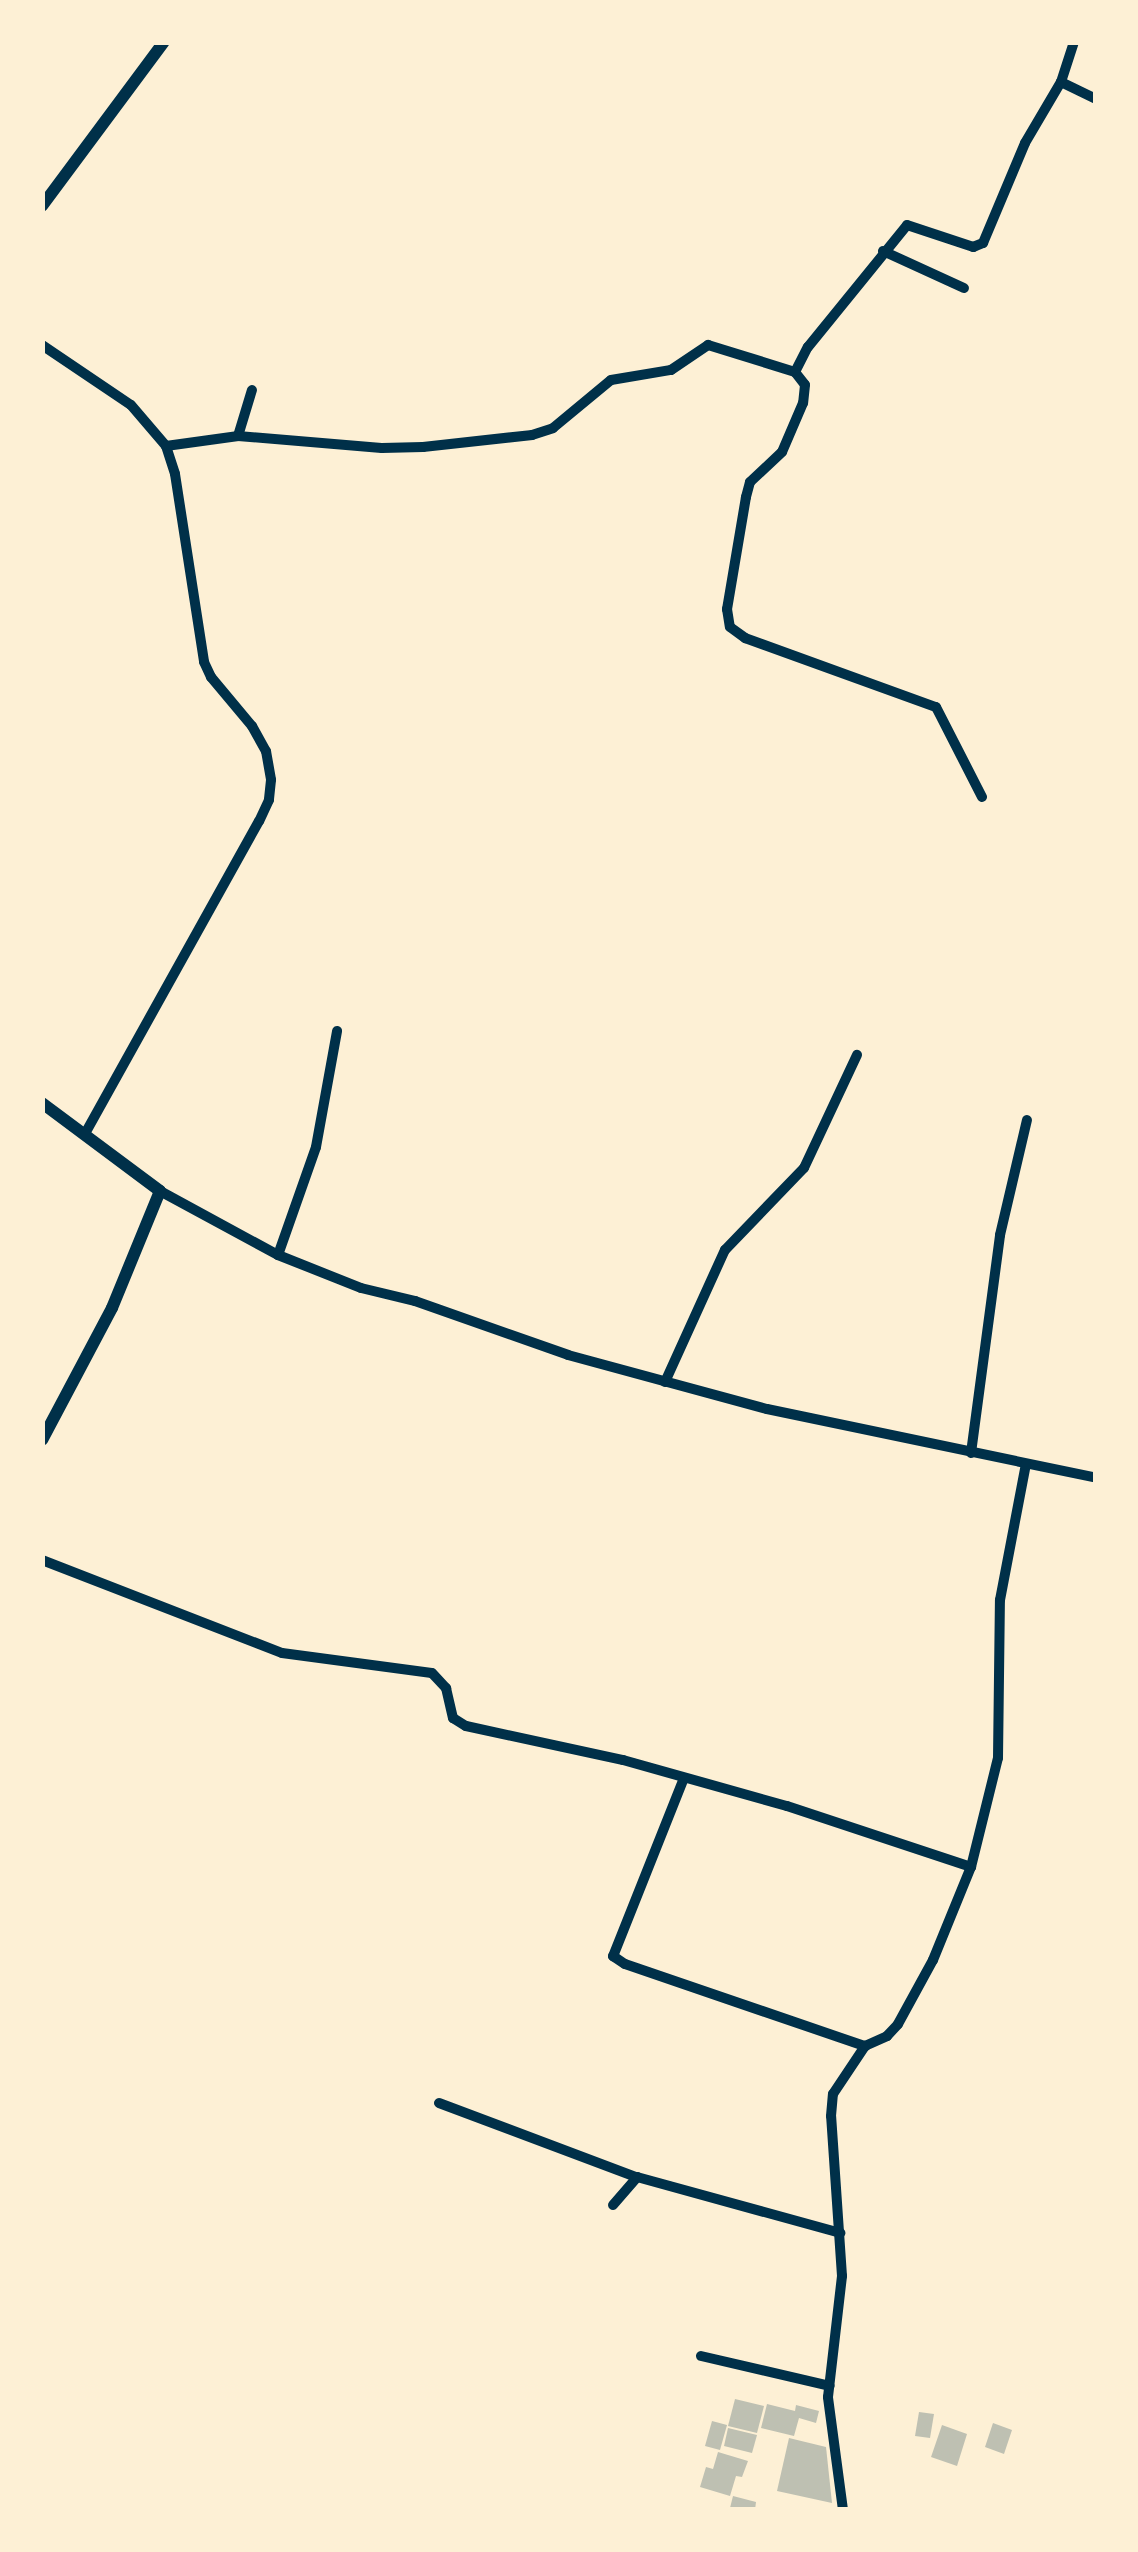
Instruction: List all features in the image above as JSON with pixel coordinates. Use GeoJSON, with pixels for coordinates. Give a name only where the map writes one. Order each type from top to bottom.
{"type":"FeatureCollection","features":[{"type":"Feature","properties":{"kind":"street"},"geometry":{"type":"LineString","coordinates":[[42,206],[164,42]]}},
{"type":"Feature","properties":{"kind":"street"},"geometry":{"type":"LineString","coordinates":[[795,372],[808,347],[883,251],[911,224],[972,248],[984,244],[1025,143],[1060,82],[1074,42]]}},
{"type":"Feature","properties":{"kind":"street"},"geometry":{"type":"LineString","coordinates":[[1060,82],[1096,99]]}},
{"type":"Feature","properties":{"kind":"street"},"geometry":{"type":"LineString","coordinates":[[883,251],[964,288]]}},
{"type":"Feature","properties":{"kind":"street"},"geometry":{"type":"LineString","coordinates":[[42,344],[131,405],[166,446],[175,474],[204,662],[266,751],[269,800],[86,1132]]}},
{"type":"Feature","properties":{"kind":"street"},"geometry":{"type":"LineString","coordinates":[[166,446],[238,436],[382,448],[470,445],[532,435],[554,428],[611,380],[672,370],[708,344],[795,372],[804,385],[802,403],[782,452],[750,482],[746,497],[727,608],[730,627],[760,644],[936,707],[982,797]]}},
{"type":"Feature","properties":{"kind":"street"},"geometry":{"type":"LineString","coordinates":[[238,436],[252,390]]}},
{"type":"Feature","properties":{"kind":"street"},"geometry":{"type":"LineString","coordinates":[[278,1255],[316,1147],[336,1032]]}},
{"type":"Feature","properties":{"kind":"street"},"geometry":{"type":"LineString","coordinates":[[665,1382],[725,1250],[804,1168],[857,1055]]}},
{"type":"Feature","properties":{"kind":"street"},"geometry":{"type":"LineString","coordinates":[[42,1103],[86,1132],[160,1191],[278,1255],[523,1341],[665,1382],[1096,1478]]}},
{"type":"Feature","properties":{"kind":"street"},"geometry":{"type":"LineString","coordinates":[[971,1453],[1000,1235],[1027,1120]]}},
{"type":"Feature","properties":{"kind":"street"},"geometry":{"type":"LineString","coordinates":[[42,1440],[112,1308],[160,1191]]}},
{"type":"Feature","properties":{"kind":"street"},"geometry":{"type":"LineString","coordinates":[[843,2510],[830,2386],[841,2295],[833,2094],[865,2046],[898,2024],[933,1960],[972,1867],[998,1758],[1000,1600],[1026,1464]]}},
{"type":"Feature","properties":{"kind":"street"},"geometry":{"type":"LineString","coordinates":[[42,1560],[282,1653],[432,1674],[446,1688],[450,1714],[458,1723],[684,1778],[857,1826],[972,1867]]}},
{"type":"Feature","properties":{"kind":"street"},"geometry":{"type":"LineString","coordinates":[[684,1778],[613,1956],[625,1964],[865,2046]]}},
{"type":"Feature","properties":{"kind":"street"},"geometry":{"type":"LineString","coordinates":[[439,2103],[637,2177],[840,2233]]}},
{"type":"Feature","properties":{"kind":"street"},"geometry":{"type":"LineString","coordinates":[[612,2205],[637,2177]]}},
{"type":"Feature","properties":{"kind":"street"},"geometry":{"type":"LineString","coordinates":[[701,2356],[830,2386]]}},
{"type":"Feature","properties":{"kind":"building"},"geometry":{"type":"Polygon","coordinates":[[[735,2399],[764,2406],[757,2433],[728,2426],[735,2399]]]}},
{"type":"Feature","properties":{"kind":"building"},"geometry":{"type":"Polygon","coordinates":[[[767,2404],[795,2411],[796,2405],[819,2411],[816,2423],[799,2418],[794,2436],[761,2428],[767,2404]]]}},
{"type":"Feature","properties":{"kind":"building"},"geometry":{"type":"Polygon","coordinates":[[[919,2412],[934,2414],[930,2438],[915,2436],[919,2412]]]}},
{"type":"Feature","properties":{"kind":"building"},"geometry":{"type":"Polygon","coordinates":[[[712,2421],[727,2425],[720,2450],[705,2446],[712,2421]]]}},
{"type":"Feature","properties":{"kind":"building"},"geometry":{"type":"Polygon","coordinates":[[[993,2423],[1012,2430],[1004,2454],[985,2447],[993,2423]]]}},
{"type":"Feature","properties":{"kind":"building"},"geometry":{"type":"Polygon","coordinates":[[[942,2425],[967,2434],[957,2466],[931,2457],[942,2425]]]}},
{"type":"Feature","properties":{"kind":"building"},"geometry":{"type":"Polygon","coordinates":[[[728,2428],[757,2435],[752,2453],[724,2446],[728,2428]]]}},
{"type":"Feature","properties":{"kind":"building"},"geometry":{"type":"Polygon","coordinates":[[[789,2438],[826,2447],[832,2503],[777,2491],[789,2438]]]}},
{"type":"Feature","properties":{"kind":"building"},"geometry":{"type":"Polygon","coordinates":[[[718,2452],[748,2461],[742,2477],[736,2476],[730,2496],[700,2487],[706,2467],[713,2469],[718,2452]]]}},
{"type":"Feature","properties":{"kind":"building"},"geometry":{"type":"Polygon","coordinates":[[[733,2496],[756,2502],[755,2510],[730,2508],[733,2496]]]}}]}
